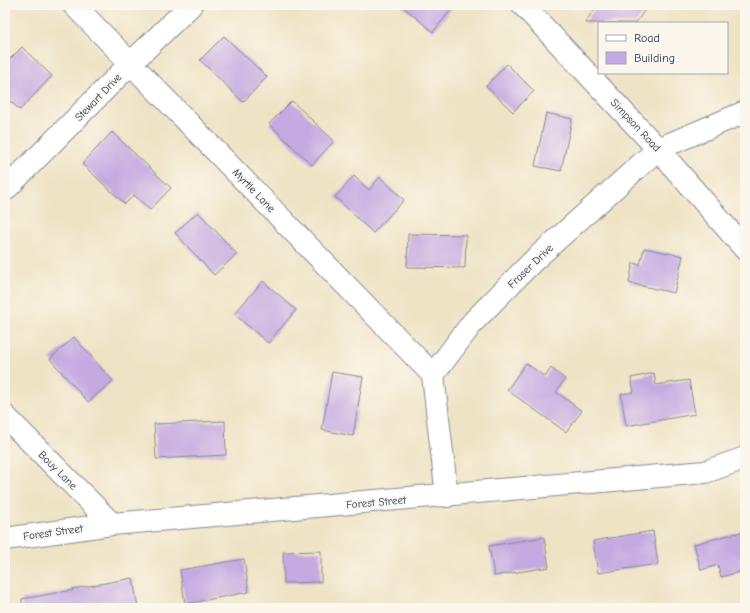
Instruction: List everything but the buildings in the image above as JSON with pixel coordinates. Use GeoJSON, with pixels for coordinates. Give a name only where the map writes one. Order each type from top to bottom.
{"type":"FeatureCollection","features":[{"type":"Feature","properties":{"kind":"street","name":"Myrtle Lane"},"geometry":{"type":"LineString","coordinates":[[74,5],[433,375]]}},
{"type":"Feature","properties":{"kind":"street","name":"Stewart Drive"},"geometry":{"type":"LineString","coordinates":[[5,190],[191,5]]}},
{"type":"Feature","properties":{"kind":"street","name":"Simpson Road"},"geometry":{"type":"LineString","coordinates":[[526,6],[658,149],[745,249]]}},
{"type":"Feature","properties":{"kind":"street","name":"Fraser Drive"},"geometry":{"type":"LineString","coordinates":[[433,375],[474,322],[528,266],[658,149],[745,112]]}},
{"type":"Feature","properties":{"kind":"street"},"geometry":{"type":"LineString","coordinates":[[433,375],[447,496]]}},
{"type":"Feature","properties":{"kind":"street","name":"Bouy Lane"},"geometry":{"type":"LineString","coordinates":[[5,416],[112,524]]}},
{"type":"Feature","properties":{"kind":"street","name":"Forest Street"},"geometry":{"type":"LineString","coordinates":[[5,539],[112,524],[447,496],[705,472],[745,458]]}}]}
